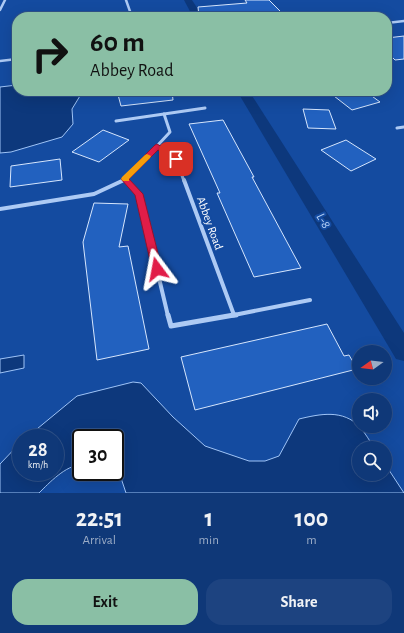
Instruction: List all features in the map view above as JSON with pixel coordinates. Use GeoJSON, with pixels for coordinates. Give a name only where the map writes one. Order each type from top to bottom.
{"type":"FeatureCollection","features":[{"type":"Feature","properties":{"kind":"street"},"geometry":{"type":"LineString","coordinates":[[0,10],[5,0]]}},
{"type":"Feature","properties":{"kind":"street"},"geometry":{"type":"LineString","coordinates":[[126,0],[130,12]]}},
{"type":"Feature","properties":{"kind":"street"},"geometry":{"type":"LineString","coordinates":[[392,22],[404,21]]}},
{"type":"Feature","properties":{"kind":"street"},"geometry":{"type":"LineString","coordinates":[[0,61],[12,60]]}},
{"type":"Feature","properties":{"kind":"street"},"geometry":{"type":"LineString","coordinates":[[116,121],[205,108]]}},
{"type":"Feature","properties":{"kind":"street"},"geometry":{"type":"LineString","coordinates":[[0,209],[94,194],[125,179],[170,132],[164,114]]}},
{"type":"Feature","properties":{"kind":"street"},"geometry":{"type":"LineString","coordinates":[[397,128],[404,127]]}},
{"type":"Feature","properties":{"kind":"street","name":"Abbey Road"},"geometry":{"type":"LineString","coordinates":[[157,146],[176,159],[234,315]]}},
{"type":"Feature","properties":{"kind":"street"},"geometry":{"type":"LineString","coordinates":[[125,179],[139,194],[171,326],[310,300]]}},
{"type":"Feature","properties":{"kind":"water"},"geometry":{"type":"Polygon","coordinates":[[[12,86],[12,96],[80,96],[72,109],[73,124],[62,137],[11,152],[0,153],[0,87],[12,86]]]}},
{"type":"Feature","properties":{"kind":"water"},"geometry":{"type":"Polygon","coordinates":[[[24,355],[24,368],[0,373],[0,359],[24,355]]]}},
{"type":"Feature","properties":{"kind":"water"},"geometry":{"type":"Polygon","coordinates":[[[133,382],[141,383],[173,417],[205,446],[249,461],[265,461],[279,456],[299,419],[331,414],[346,417],[352,420],[352,433],[364,433],[370,441],[352,441],[352,481],[392,481],[392,475],[404,493],[126,493],[122,481],[124,481],[124,429],[72,429],[72,467],[64,471],[64,429],[37,429],[77,396],[133,382]]]}},
{"type":"Feature","properties":{"kind":"water"},"geometry":{"type":"Polygon","coordinates":[[[12,451],[12,481],[52,481],[39,493],[0,493],[0,464],[12,451]]]}},
{"type":"Feature","properties":{"kind":"building"},"geometry":{"type":"Polygon","coordinates":[[[245,0],[269,0],[281,12],[198,12],[198,7],[247,3],[245,0]]]}},
{"type":"Feature","properties":{"kind":"building"},"geometry":{"type":"Polygon","coordinates":[[[404,36],[404,59],[395,60],[392,57],[392,37],[404,36]]]}},
{"type":"Feature","properties":{"kind":"building"},"geometry":{"type":"Polygon","coordinates":[[[118,96],[173,96],[173,100],[121,106],[118,96]]]}},
{"type":"Feature","properties":{"kind":"building"},"geometry":{"type":"Polygon","coordinates":[[[334,96],[372,96],[380,102],[352,110],[334,96]]]}},
{"type":"Feature","properties":{"kind":"building"},"geometry":{"type":"Polygon","coordinates":[[[303,109],[329,110],[336,129],[308,128],[303,109]]]}},
{"type":"Feature","properties":{"kind":"building"},"geometry":{"type":"Polygon","coordinates":[[[223,120],[301,268],[254,277],[217,193],[220,193],[189,124],[223,120]]]}},
{"type":"Feature","properties":{"kind":"building"},"geometry":{"type":"Polygon","coordinates":[[[103,130],[129,140],[99,162],[72,152],[103,130]]]}},
{"type":"Feature","properties":{"kind":"building"},"geometry":{"type":"Polygon","coordinates":[[[346,140],[376,159],[351,171],[321,150],[346,140]]]}},
{"type":"Feature","properties":{"kind":"building"},"geometry":{"type":"Polygon","coordinates":[[[60,159],[62,180],[10,187],[11,166],[60,159]]]}},
{"type":"Feature","properties":{"kind":"building"},"geometry":{"type":"Polygon","coordinates":[[[94,203],[128,204],[119,247],[128,246],[149,349],[97,360],[83,242],[94,203]]]}},
{"type":"Feature","properties":{"kind":"building"},"geometry":{"type":"Polygon","coordinates":[[[327,324],[344,356],[349,355],[352,360],[352,370],[195,410],[181,357],[327,324]]]}},
{"type":"Feature","properties":{"kind":"waterway","name":"L-8"},"geometry":{"type":"LineString","coordinates":[[188,0],[195,12]]}},
{"type":"Feature","properties":{"kind":"waterway","name":"L-8"},"geometry":{"type":"LineString","coordinates":[[246,96],[404,352]]}},
{"type":"Feature","properties":{"kind":"slow traffic"},"geometry":{"type":"LineString","coordinates":[[126,180],[125,179],[147,156]]}},
{"type":"Feature","properties":{"kind":"route"},"geometry":{"type":"LineString","coordinates":[[157,269],[139,194],[125,179],[157,146],[176,159]]}}]}
